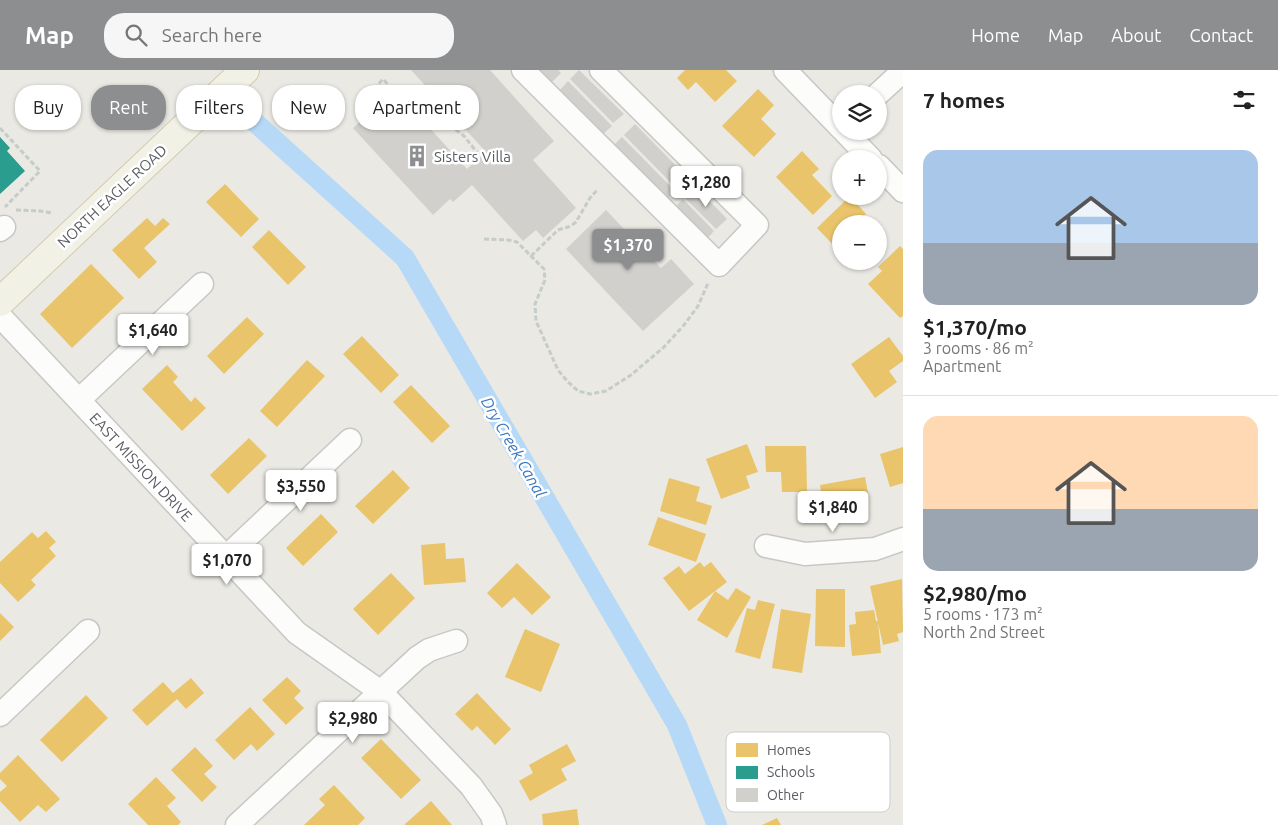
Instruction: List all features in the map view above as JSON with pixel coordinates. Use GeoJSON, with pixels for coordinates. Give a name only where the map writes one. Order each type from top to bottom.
{"type":"FeatureCollection","features":[{"type":"Feature","properties":{"kind":"main road","name":"NORTH EAGLE ROAD"},"geometry":{"type":"LineString","coordinates":[[0,302],[245,70]]}},
{"type":"Feature","properties":{"kind":"street"},"geometry":{"type":"LineString","coordinates":[[523,70],[719,266],[758,225],[602,70]]}},
{"type":"Feature","properties":{"kind":"street"},"geometry":{"type":"LineString","coordinates":[[785,70],[832,119]]}},
{"type":"Feature","properties":{"kind":"street"},"geometry":{"type":"LineString","coordinates":[[887,85],[903,70]]}},
{"type":"Feature","properties":{"kind":"street"},"geometry":{"type":"LineString","coordinates":[[853,140],[862,150]]}},
{"type":"Feature","properties":{"kind":"street"},"geometry":{"type":"LineString","coordinates":[[887,174],[903,191]]}},
{"type":"Feature","properties":{"kind":"street"},"geometry":{"type":"LineString","coordinates":[[79,400],[202,284]]}},
{"type":"Feature","properties":{"kind":"street","name":"EAST MISSION DRIVE"},"geometry":{"type":"LineString","coordinates":[[0,316],[297,633],[382,692],[471,786],[492,814],[495,825]]}},
{"type":"Feature","properties":{"kind":"street"},"geometry":{"type":"LineString","coordinates":[[226,557],[350,440]]}},
{"type":"Feature","properties":{"kind":"street"},"geometry":{"type":"LineString","coordinates":[[766,546],[805,554],[875,549],[903,539]]}},
{"type":"Feature","properties":{"kind":"street"},"geometry":{"type":"LineString","coordinates":[[0,715],[88,631]]}},
{"type":"Feature","properties":{"kind":"street"},"geometry":{"type":"LineString","coordinates":[[238,825],[417,658],[429,650],[456,641]]}},
{"type":"Feature","properties":{"kind":"path"},"geometry":{"type":"LineString","coordinates":[[377,85],[382,79],[388,85]]}},
{"type":"Feature","properties":{"kind":"path"},"geometry":{"type":"LineString","coordinates":[[0,128],[40,171],[4,207],[2,219],[40,211],[52,214]]}},
{"type":"Feature","properties":{"kind":"path"},"geometry":{"type":"LineString","coordinates":[[456,130],[464,136],[480,156]]}},
{"type":"Feature","properties":{"kind":"path"},"geometry":{"type":"LineString","coordinates":[[531,256],[558,230],[571,226],[576,222],[590,198],[598,189]]}},
{"type":"Feature","properties":{"kind":"path"},"geometry":{"type":"LineString","coordinates":[[484,239],[517,242],[544,269],[545,280],[535,304],[536,321],[558,370],[578,391],[590,394],[606,391],[631,375],[664,347],[698,306],[708,283]]}},
{"type":"Feature","properties":{"kind":"building: Homes"},"geometry":{"type":"Polygon","coordinates":[[[685,70],[726,70],[737,81],[715,102],[696,82],[688,90],[677,78],[685,70]]]}},
{"type":"Feature","properties":{"kind":"building: Homes"},"geometry":{"type":"Polygon","coordinates":[[[758,89],[774,105],[761,119],[776,134],[754,157],[722,126],[758,89]]]}},
{"type":"Feature","properties":{"kind":"building: Homes"},"geometry":{"type":"Polygon","coordinates":[[[802,151],[819,169],[812,175],[832,196],[813,215],[776,177],[802,151]]]}},
{"type":"Feature","properties":{"kind":"building: Homes"},"geometry":{"type":"Polygon","coordinates":[[[225,184],[259,219],[241,237],[206,202],[225,184]]]}},
{"type":"Feature","properties":{"kind":"building: Homes"},"geometry":{"type":"Polygon","coordinates":[[[841,205],[858,205],[866,214],[832,215],[832,244],[817,228],[841,205]]]}},
{"type":"Feature","properties":{"kind":"building: Homes"},"geometry":{"type":"Polygon","coordinates":[[[147,218],[155,226],[163,218],[170,224],[144,248],[157,262],[139,279],[112,250],[147,218]]]}},
{"type":"Feature","properties":{"kind":"building: Homes"},"geometry":{"type":"Polygon","coordinates":[[[269,230],[306,267],[288,285],[252,247],[269,230]]]}},
{"type":"Feature","properties":{"kind":"building: Homes"},"geometry":{"type":"Polygon","coordinates":[[[900,246],[903,249],[903,316],[900,318],[868,284],[881,270],[887,270],[887,258],[900,246]]]}},
{"type":"Feature","properties":{"kind":"building: Homes"},"geometry":{"type":"Polygon","coordinates":[[[91,264],[124,298],[72,348],[40,314],[91,264]]]}},
{"type":"Feature","properties":{"kind":"building: Homes"},"geometry":{"type":"Polygon","coordinates":[[[247,317],[264,334],[224,374],[207,356],[247,317]]]}},
{"type":"Feature","properties":{"kind":"building: Homes"},"geometry":{"type":"Polygon","coordinates":[[[362,336],[399,375],[381,393],[343,354],[362,336]]]}},
{"type":"Feature","properties":{"kind":"building: Homes"},"geometry":{"type":"Polygon","coordinates":[[[889,337],[903,356],[903,361],[889,371],[897,382],[875,398],[851,364],[889,337]]]}},
{"type":"Feature","properties":{"kind":"building: Homes"},"geometry":{"type":"Polygon","coordinates":[[[307,360],[325,376],[277,427],[260,411],[307,360]]]}},
{"type":"Feature","properties":{"kind":"building: Homes"},"geometry":{"type":"Polygon","coordinates":[[[167,365],[178,377],[173,382],[191,402],[195,397],[206,408],[182,431],[142,389],[167,365]]]}},
{"type":"Feature","properties":{"kind":"building: Homes"},"geometry":{"type":"Polygon","coordinates":[[[411,385],[450,426],[432,443],[393,402],[411,385]]]}},
{"type":"Feature","properties":{"kind":"building: Homes"},"geometry":{"type":"Polygon","coordinates":[[[249,438],[267,456],[228,494],[210,475],[249,438]]]}},
{"type":"Feature","properties":{"kind":"building: Homes"},"geometry":{"type":"Polygon","coordinates":[[[747,444],[758,472],[746,476],[750,488],[721,499],[706,459],[747,444]]]}},
{"type":"Feature","properties":{"kind":"building: Homes"},"geometry":{"type":"Polygon","coordinates":[[[765,446],[806,446],[807,492],[782,492],[781,472],[766,472],[765,446]]]}},
{"type":"Feature","properties":{"kind":"building: Homes"},"geometry":{"type":"Polygon","coordinates":[[[903,447],[903,483],[890,487],[880,454],[903,447]]]}},
{"type":"Feature","properties":{"kind":"building: Homes"},"geometry":{"type":"Polygon","coordinates":[[[393,470],[410,488],[373,524],[355,506],[393,470]]]}},
{"type":"Feature","properties":{"kind":"building: Homes"},"geometry":{"type":"Polygon","coordinates":[[[865,477],[869,498],[846,502],[847,509],[824,513],[820,485],[865,477]]]}},
{"type":"Feature","properties":{"kind":"building: Homes"},"geometry":{"type":"Polygon","coordinates":[[[669,478],[700,487],[696,501],[712,506],[706,525],[660,511],[669,478]]]}},
{"type":"Feature","properties":{"kind":"building: Homes"},"geometry":{"type":"Polygon","coordinates":[[[321,514],[338,532],[303,566],[286,548],[321,514]]]}},
{"type":"Feature","properties":{"kind":"building: Homes"},"geometry":{"type":"Polygon","coordinates":[[[658,517],[706,534],[696,562],[648,545],[658,517]]]}},
{"type":"Feature","properties":{"kind":"building: Homes"},"geometry":{"type":"Polygon","coordinates":[[[46,531],[56,542],[49,548],[56,556],[31,580],[36,585],[18,602],[0,583],[0,562],[32,532],[38,538],[46,531]]]}},
{"type":"Feature","properties":{"kind":"building: Homes"},"geometry":{"type":"Polygon","coordinates":[[[445,543],[446,559],[464,558],[466,582],[424,585],[421,545],[445,543]]]}},
{"type":"Feature","properties":{"kind":"building: Homes"},"geometry":{"type":"Polygon","coordinates":[[[700,562],[704,567],[711,562],[727,582],[689,611],[663,578],[679,566],[685,574],[700,562]]]}},
{"type":"Feature","properties":{"kind":"building: Homes"},"geometry":{"type":"Polygon","coordinates":[[[517,563],[551,597],[532,615],[514,597],[502,608],[487,593],[517,563]]]}},
{"type":"Feature","properties":{"kind":"building: Homes"},"geometry":{"type":"Polygon","coordinates":[[[391,573],[415,598],[378,635],[353,609],[391,573]]]}},
{"type":"Feature","properties":{"kind":"building: Homes"},"geometry":{"type":"Polygon","coordinates":[[[902,579],[903,632],[897,634],[899,641],[883,645],[870,586],[902,579]]]}},
{"type":"Feature","properties":{"kind":"building: Homes"},"geometry":{"type":"Polygon","coordinates":[[[736,588],[751,597],[727,638],[697,620],[715,591],[728,600],[736,588]]]}},
{"type":"Feature","properties":{"kind":"building: Homes"},"geometry":{"type":"Polygon","coordinates":[[[816,589],[845,589],[845,647],[815,646],[816,589]]]}},
{"type":"Feature","properties":{"kind":"building: Homes"},"geometry":{"type":"Polygon","coordinates":[[[758,600],[775,604],[760,659],[735,652],[747,608],[755,610],[758,600]]]}},
{"type":"Feature","properties":{"kind":"building: Homes"},"geometry":{"type":"Polygon","coordinates":[[[781,609],[811,614],[802,673],[772,668],[781,609]]]}},
{"type":"Feature","properties":{"kind":"building: Homes"},"geometry":{"type":"Polygon","coordinates":[[[874,610],[876,621],[878,621],[881,653],[852,656],[849,625],[856,624],[855,612],[874,610]]]}},
{"type":"Feature","properties":{"kind":"building: Homes"},"geometry":{"type":"Polygon","coordinates":[[[0,613],[14,627],[0,641],[0,613]]]}},
{"type":"Feature","properties":{"kind":"building: Homes"},"geometry":{"type":"Polygon","coordinates":[[[525,629],[560,644],[541,692],[505,677],[525,629]]]}},
{"type":"Feature","properties":{"kind":"building: Homes"},"geometry":{"type":"Polygon","coordinates":[[[287,677],[301,691],[294,698],[304,708],[286,725],[262,700],[287,677]]]}},
{"type":"Feature","properties":{"kind":"building: Homes"},"geometry":{"type":"Polygon","coordinates":[[[191,678],[204,693],[186,709],[177,699],[147,726],[132,710],[163,682],[173,693],[191,678]]]}},
{"type":"Feature","properties":{"kind":"building: Homes"},"geometry":{"type":"Polygon","coordinates":[[[477,693],[511,729],[495,745],[477,726],[472,731],[455,714],[477,693]]]}},
{"type":"Feature","properties":{"kind":"building: Homes"},"geometry":{"type":"Polygon","coordinates":[[[86,695],[108,718],[62,762],[40,740],[86,695]]]}},
{"type":"Feature","properties":{"kind":"building: Homes"},"geometry":{"type":"Polygon","coordinates":[[[250,707],[275,734],[257,751],[251,744],[234,760],[215,740],[250,707]]]}},
{"type":"Feature","properties":{"kind":"building: Homes"},"geometry":{"type":"Polygon","coordinates":[[[381,739],[421,780],[401,799],[361,758],[381,739]]]}},
{"type":"Feature","properties":{"kind":"building: Homes"},"geometry":{"type":"Polygon","coordinates":[[[567,744],[576,761],[561,769],[567,780],[530,801],[519,781],[533,773],[529,765],[567,744]]]}},
{"type":"Feature","properties":{"kind":"building: Homes"},"geometry":{"type":"Polygon","coordinates":[[[195,747],[213,766],[204,774],[217,787],[202,802],[171,770],[195,747]]]}},
{"type":"Feature","properties":{"kind":"building: Homes"},"geometry":{"type":"Polygon","coordinates":[[[18,755],[60,799],[46,812],[38,805],[20,822],[0,801],[0,792],[7,786],[0,779],[0,773],[18,755]]]}},
{"type":"Feature","properties":{"kind":"building: Homes"},"geometry":{"type":"Polygon","coordinates":[[[156,777],[176,798],[167,806],[181,822],[178,825],[148,825],[128,804],[156,777]]]}},
{"type":"Feature","properties":{"kind":"building: Homes"},"geometry":{"type":"Polygon","coordinates":[[[334,785],[365,818],[358,825],[304,825],[325,805],[319,799],[334,785]]]}},
{"type":"Feature","properties":{"kind":"building: Homes"},"geometry":{"type":"Polygon","coordinates":[[[431,801],[452,825],[405,825],[405,824],[431,801]]]}},
{"type":"Feature","properties":{"kind":"building: Homes"},"geometry":{"type":"Polygon","coordinates":[[[577,809],[579,825],[543,825],[542,814],[577,809]]]}},
{"type":"Feature","properties":{"kind":"building: Homes"},"geometry":{"type":"Polygon","coordinates":[[[777,818],[781,825],[762,825],[777,818]]]}},
{"type":"Feature","properties":{"kind":"building: Schools"},"geometry":{"type":"Polygon","coordinates":[[[0,137],[10,148],[7,151],[25,171],[0,194],[0,137]]]}},
{"type":"Feature","properties":{"kind":"building: Other","name":"Sisters Villa"},"geometry":{"type":"Polygon","coordinates":[[[411,70],[490,70],[554,141],[533,160],[576,208],[543,238],[536,230],[523,241],[472,185],[453,202],[450,199],[433,215],[353,128],[355,126],[355,130],[431,130],[467,169],[486,152],[466,130],[479,130],[479,85],[425,85],[411,70]]]}},
{"type":"Feature","properties":{"kind":"building: Other"},"geometry":{"type":"Polygon","coordinates":[[[537,70],[558,70],[561,73],[551,83],[537,70]]]}},
{"type":"Feature","properties":{"kind":"building: Other"},"geometry":{"type":"Polygon","coordinates":[[[579,70],[624,114],[613,123],[570,79],[579,70]]]}},
{"type":"Feature","properties":{"kind":"building: Other"},"geometry":{"type":"Polygon","coordinates":[[[568,81],[612,126],[602,135],[559,91],[568,81]]]}},
{"type":"Feature","properties":{"kind":"building: Other"},"geometry":{"type":"Polygon","coordinates":[[[635,124],[688,178],[677,189],[624,135],[635,124]]]}},
{"type":"Feature","properties":{"kind":"building: Other"},"geometry":{"type":"Polygon","coordinates":[[[622,137],[675,191],[664,202],[611,148],[622,137]]]}},
{"type":"Feature","properties":{"kind":"building: Other"},"geometry":{"type":"Polygon","coordinates":[[[696,187],[727,219],[716,229],[685,198],[696,187]]]}},
{"type":"Feature","properties":{"kind":"building: Other"},"geometry":{"type":"Polygon","coordinates":[[[683,199],[714,231],[704,242],[672,210],[683,199]]]}},
{"type":"Feature","properties":{"kind":"building: Other"},"geometry":{"type":"Polygon","coordinates":[[[606,210],[661,268],[671,259],[694,284],[643,331],[566,249],[606,210]]]}},
{"type":"Feature","properties":{"kind":"waterway","name":"Dry Creek Canal"},"geometry":{"type":"LineString","coordinates":[[262,129],[405,258],[677,725],[717,825]]}},
{"type":"Feature","properties":{"kind":"place","name":"Sisters Villa"},"geometry":{"type":"Point","coordinates":[417,156]}}]}
